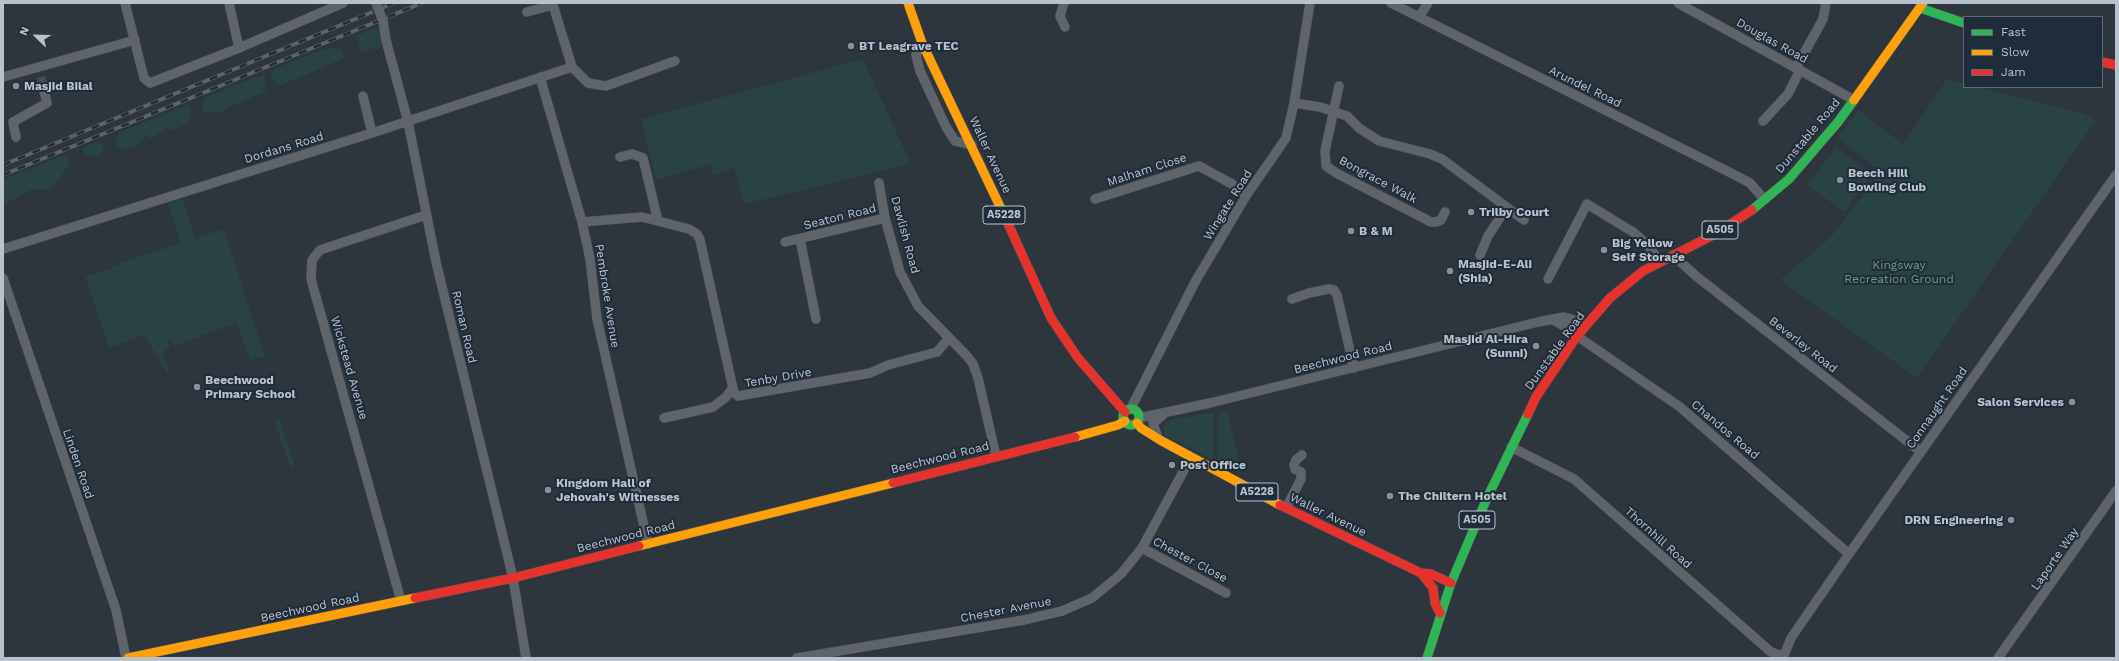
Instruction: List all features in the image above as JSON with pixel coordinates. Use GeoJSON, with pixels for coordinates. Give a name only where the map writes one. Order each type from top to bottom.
{"type":"FeatureCollection","features":[{"type":"Feature","properties":{"kind":"main road","name":"Waller Avenue"},"geometry":{"type":"LineString","coordinates":[[908,3],[922,43],[972,145],[1051,318],[1078,358],[1127,414]]}},
{"type":"Feature","properties":{"kind":"main road"},"geometry":{"type":"LineString","coordinates":[[1922,5],[1963,23]]}},
{"type":"Feature","properties":{"kind":"main road","name":"Dunstable Road"},"geometry":{"type":"LineString","coordinates":[[1511,447],[1536,397],[1577,336],[1587,324],[1625,285],[1672,255],[1715,234],[1754,210],[1764,199],[1789,179],[1820,145],[1922,5]]}},
{"type":"Feature","properties":{"kind":"main road"},"geometry":{"type":"LineString","coordinates":[[2103,62],[2116,65]]}},
{"type":"Feature","properties":{"kind":"main road","name":"A5228"},"geometry":{"type":"LineString","coordinates":[[1138,411],[1138,420],[1129,424],[1127,414],[1138,411]]}},
{"type":"Feature","properties":{"kind":"main road","name":"Beechwood Road"},"geometry":{"type":"LineString","coordinates":[[127,658],[513,578],[1118,425],[1127,414]]}},
{"type":"Feature","properties":{"kind":"main road","name":"Waller Avenue"},"geometry":{"type":"LineString","coordinates":[[1138,420],[1141,428],[1160,440],[1286,508],[1421,573],[1431,574],[1451,583]]}},
{"type":"Feature","properties":{"kind":"main road","name":"A505"},"geometry":{"type":"LineString","coordinates":[[1427,658],[1440,613],[1451,583],[1511,447]]}},
{"type":"Feature","properties":{"kind":"main road"},"geometry":{"type":"LineString","coordinates":[[1421,573],[1433,588],[1435,603],[1440,613]]}},
{"type":"Feature","properties":{"kind":"street"},"geometry":{"type":"LineString","coordinates":[[125,3],[144,78],[150,83],[157,82],[343,3]]}},
{"type":"Feature","properties":{"kind":"street"},"geometry":{"type":"LineString","coordinates":[[229,3],[239,48]]}},
{"type":"Feature","properties":{"kind":"street","name":"Roman Road"},"geometry":{"type":"LineString","coordinates":[[376,3],[383,21],[386,40],[408,122],[426,215],[513,578],[526,658]]}},
{"type":"Feature","properties":{"kind":"street"},"geometry":{"type":"LineString","coordinates":[[1064,3],[1060,16],[1065,27]]}},
{"type":"Feature","properties":{"kind":"street","name":"Wingate Road"},"geometry":{"type":"LineString","coordinates":[[1127,414],[1195,282],[1246,196],[1286,138],[1294,103],[1310,3]]}},
{"type":"Feature","properties":{"kind":"street","name":"Arundel Road"},"geometry":{"type":"LineString","coordinates":[[1391,3],[1731,173],[1750,183],[1764,199]]}},
{"type":"Feature","properties":{"kind":"street"},"geometry":{"type":"LineString","coordinates":[[1419,17],[1428,3]]}},
{"type":"Feature","properties":{"kind":"street","name":"Douglas Road"},"geometry":{"type":"LineString","coordinates":[[1678,3],[1854,100]]}},
{"type":"Feature","properties":{"kind":"street"},"geometry":{"type":"LineString","coordinates":[[1763,121],[1788,94],[1798,69],[1823,19],[1826,3]]}},
{"type":"Feature","properties":{"kind":"street"},"geometry":{"type":"LineString","coordinates":[[527,12],[556,4],[572,67],[588,83],[606,86],[675,61]]}},
{"type":"Feature","properties":{"kind":"street"},"geometry":{"type":"LineString","coordinates":[[3,78],[40,73],[135,40]]}},
{"type":"Feature","properties":{"kind":"street"},"geometry":{"type":"LineString","coordinates":[[922,43],[916,56],[920,71],[946,127],[955,141],[972,145]]}},
{"type":"Feature","properties":{"kind":"street","name":"Dordans Road"},"geometry":{"type":"LineString","coordinates":[[3,249],[408,122],[572,67]]}},
{"type":"Feature","properties":{"kind":"street","name":"Pembroke Avenue"},"geometry":{"type":"LineString","coordinates":[[540,77],[582,222],[590,259],[597,319],[648,544]]}},
{"type":"Feature","properties":{"kind":"street","name":"Bongrace Walk"},"geometry":{"type":"LineString","coordinates":[[1338,86],[1325,152],[1326,166],[1338,174],[1431,222],[1441,220],[1445,212]]}},
{"type":"Feature","properties":{"kind":"street"},"geometry":{"type":"LineString","coordinates":[[44,91],[47,104]]}},
{"type":"Feature","properties":{"kind":"street"},"geometry":{"type":"LineString","coordinates":[[363,96],[372,133]]}},
{"type":"Feature","properties":{"kind":"street"},"geometry":{"type":"LineString","coordinates":[[16,137],[13,122],[57,100]]}},
{"type":"Feature","properties":{"kind":"street"},"geometry":{"type":"LineString","coordinates":[[1294,103],[1320,107],[1347,116],[1359,128],[1379,141],[1430,154],[1442,159],[1524,220]]}},
{"type":"Feature","properties":{"kind":"street"},"geometry":{"type":"LineString","coordinates":[[620,157],[632,154],[643,158],[658,221]]}},
{"type":"Feature","properties":{"kind":"street","name":"Malham Close"},"geometry":{"type":"LineString","coordinates":[[1095,199],[1199,166],[1232,184],[1246,196]]}},
{"type":"Feature","properties":{"kind":"street","name":"Connaught Road"},"geometry":{"type":"LineString","coordinates":[[1783,657],[1791,638],[1849,554],[2116,175]]}},
{"type":"Feature","properties":{"kind":"street","name":"Dawlish Road"},"geometry":{"type":"LineString","coordinates":[[879,183],[886,218],[900,272],[918,306],[968,356],[973,364],[978,378],[996,456]]}},
{"type":"Feature","properties":{"kind":"street"},"geometry":{"type":"LineString","coordinates":[[1548,279],[1587,204],[1633,232],[1647,244],[1660,262]]}},
{"type":"Feature","properties":{"kind":"street"},"geometry":{"type":"LineString","coordinates":[[1480,255],[1488,236],[1507,207]]}},
{"type":"Feature","properties":{"kind":"street","name":"Wickstead Avenue"},"geometry":{"type":"LineString","coordinates":[[401,601],[311,279],[312,260],[320,250],[426,215]]}},
{"type":"Feature","properties":{"kind":"street","name":"Tenby Drive"},"geometry":{"type":"LineString","coordinates":[[582,222],[632,217],[658,221],[689,229],[697,234],[700,240],[734,393],[741,396],[870,373],[888,365],[937,352],[949,338]]}},
{"type":"Feature","properties":{"kind":"street","name":"Seaton Road"},"geometry":{"type":"LineString","coordinates":[[785,242],[886,218]]}},
{"type":"Feature","properties":{"kind":"street","name":"Seaton Road"},"geometry":{"type":"LineString","coordinates":[[800,239],[816,319]]}},
{"type":"Feature","properties":{"kind":"street","name":"Beverley Road"},"geometry":{"type":"LineString","coordinates":[[1672,255],[1708,286],[1921,452]]}},
{"type":"Feature","properties":{"kind":"street","name":"Linden Road"},"geometry":{"type":"LineString","coordinates":[[3,278],[116,610],[127,658]]}},
{"type":"Feature","properties":{"kind":"street"},"geometry":{"type":"LineString","coordinates":[[1292,299],[1309,293],[1329,289],[1334,290],[1337,295],[1354,368]]}},
{"type":"Feature","properties":{"kind":"street","name":"Beechwood Road"},"geometry":{"type":"LineString","coordinates":[[1138,420],[1564,317],[1587,324]]}},
{"type":"Feature","properties":{"kind":"street"},"geometry":{"type":"LineString","coordinates":[[1553,320],[1568,328],[1577,336]]}},
{"type":"Feature","properties":{"kind":"street","name":"Chandos Road"},"geometry":{"type":"LineString","coordinates":[[1577,336],[1680,407],[1849,554]]}},
{"type":"Feature","properties":{"kind":"street"},"geometry":{"type":"LineString","coordinates":[[664,418],[713,407],[726,398],[733,387]]}},
{"type":"Feature","properties":{"kind":"street"},"geometry":{"type":"LineString","coordinates":[[1160,440],[1154,431],[1153,423],[1166,413]]}},
{"type":"Feature","properties":{"kind":"street","name":"Thornhill Road"},"geometry":{"type":"LineString","coordinates":[[1511,447],[1574,479],[1765,647],[1771,652],[1783,657]]}},
{"type":"Feature","properties":{"kind":"street"},"geometry":{"type":"LineString","coordinates":[[1286,508],[1301,479],[1301,472],[1295,469],[1294,465],[1296,460],[1302,455]]}},
{"type":"Feature","properties":{"kind":"street","name":"Chester Avenue"},"geometry":{"type":"LineString","coordinates":[[797,658],[1024,620],[1062,611],[1092,598],[1108,587],[1132,563],[1142,548],[1191,457]]}},
{"type":"Feature","properties":{"kind":"street","name":"Laporte Way"},"geometry":{"type":"LineString","coordinates":[[1998,658],[2116,492]]}},
{"type":"Feature","properties":{"kind":"street","name":"Chester Close"},"geometry":{"type":"LineString","coordinates":[[1142,548],[1226,593]]}},
{"type":"Feature","properties":{"kind":"green space"},"geometry":{"type":"Polygon","coordinates":[[[371,29],[381,29],[383,42],[378,50],[374,48],[361,54],[357,36],[371,29]]]}},
{"type":"Feature","properties":{"kind":"green space"},"geometry":{"type":"Polygon","coordinates":[[[334,48],[342,49],[345,58],[282,85],[276,85],[271,76],[274,69],[319,51],[334,48]]]}},
{"type":"Feature","properties":{"kind":"green space"},"geometry":{"type":"Polygon","coordinates":[[[863,59],[911,164],[744,204],[734,168],[713,175],[711,164],[656,180],[641,119],[863,59]]]}},
{"type":"Feature","properties":{"kind":"green space"},"geometry":{"type":"Polygon","coordinates":[[[265,75],[266,91],[220,112],[204,112],[202,108],[204,98],[253,78],[265,75]]]}},
{"type":"Feature","properties":{"kind":"green space","name":"Kingsway Recreation Ground"},"geometry":{"type":"Polygon","coordinates":[[[1947,79],[1963,84],[1963,88],[1981,88],[2083,113],[2096,120],[1917,378],[1780,280],[1831,237],[1881,171],[1837,138],[1858,110],[1903,144],[1947,79]]]}},
{"type":"Feature","properties":{"kind":"green space"},"geometry":{"type":"Polygon","coordinates":[[[189,105],[191,112],[190,122],[186,125],[172,130],[167,128],[152,139],[145,136],[135,148],[122,149],[115,144],[119,132],[189,105]]]}},
{"type":"Feature","properties":{"kind":"green space"},"geometry":{"type":"Polygon","coordinates":[[[99,141],[104,144],[103,151],[98,157],[88,156],[83,153],[84,147],[99,141]]]}},
{"type":"Feature","properties":{"kind":"green space","name":"Beech Hill Bowling Club"},"geometry":{"type":"Polygon","coordinates":[[[1836,147],[1872,174],[1844,212],[1807,185],[1836,147]]]}},
{"type":"Feature","properties":{"kind":"green space"},"geometry":{"type":"Polygon","coordinates":[[[68,153],[69,165],[52,189],[33,189],[3,205],[3,180],[68,153]]]}},
{"type":"Feature","properties":{"kind":"green space"},"geometry":{"type":"Polygon","coordinates":[[[183,199],[195,238],[224,229],[265,356],[250,360],[237,323],[174,346],[172,341],[168,342],[170,348],[163,352],[171,379],[144,335],[109,348],[85,277],[120,265],[119,263],[181,243],[168,203],[183,199]]]}},
{"type":"Feature","properties":{"kind":"green space"},"geometry":{"type":"Polygon","coordinates":[[[1227,411],[1242,475],[1217,462],[1218,413],[1227,411]]]}},
{"type":"Feature","properties":{"kind":"green space"},"geometry":{"type":"Polygon","coordinates":[[[1214,412],[1213,460],[1166,436],[1164,433],[1164,425],[1171,420],[1214,412]]]}},
{"type":"Feature","properties":{"kind":"green space"},"geometry":{"type":"Polygon","coordinates":[[[279,419],[295,466],[290,467],[274,421],[279,419]]]}},
{"type":"Feature","properties":{"kind":"tunnel"},"geometry":{"type":"LineString","coordinates":[[41,77],[44,91]]}},
{"type":"Feature","properties":{"kind":"railway"},"geometry":{"type":"LineString","coordinates":[[3,165],[394,3]]}},
{"type":"Feature","properties":{"kind":"railway"},"geometry":{"type":"LineString","coordinates":[[3,175],[422,3]]}},
{"type":"Feature","properties":{"kind":"traffic: fast"},"geometry":{"type":"LineString","coordinates":[[1920,8],[1963,23]]}},
{"type":"Feature","properties":{"kind":"traffic: fast"},"geometry":{"type":"LineString","coordinates":[[1752,210],[1789,179],[1838,122],[1854,100]]}},
{"type":"Feature","properties":{"kind":"traffic: fast"},"geometry":{"type":"LineString","coordinates":[[1128,409],[1134,409],[1139,414],[1139,417],[1137,423],[1134,425],[1128,425],[1123,420],[1123,414],[1128,409]]}},
{"type":"Feature","properties":{"kind":"traffic: fast"},"geometry":{"type":"LineString","coordinates":[[1427,658],[1451,583],[1487,498],[1528,414]]}},
{"type":"Feature","properties":{"kind":"traffic: slow"},"geometry":{"type":"LineString","coordinates":[[908,3],[922,43],[1005,217]]}},
{"type":"Feature","properties":{"kind":"traffic: slow"},"geometry":{"type":"LineString","coordinates":[[1854,100],[1923,3]]}},
{"type":"Feature","properties":{"kind":"traffic: slow"},"geometry":{"type":"LineString","coordinates":[[1075,437],[1118,425],[1125,421]]}},
{"type":"Feature","properties":{"kind":"traffic: slow"},"geometry":{"type":"LineString","coordinates":[[1137,423],[1141,428],[1160,440],[1280,505]]}},
{"type":"Feature","properties":{"kind":"traffic: slow"},"geometry":{"type":"LineString","coordinates":[[639,546],[893,483]]}},
{"type":"Feature","properties":{"kind":"traffic: slow"},"geometry":{"type":"LineString","coordinates":[[128,658],[415,598]]}},
{"type":"Feature","properties":{"kind":"traffic: jam"},"geometry":{"type":"LineString","coordinates":[[2103,62],[2116,65]]}},
{"type":"Feature","properties":{"kind":"traffic: jam"},"geometry":{"type":"LineString","coordinates":[[1528,414],[1536,397],[1577,336],[1610,298],[1643,271],[1715,234],[1752,210]]}},
{"type":"Feature","properties":{"kind":"traffic: jam"},"geometry":{"type":"LineString","coordinates":[[1005,217],[1051,318],[1078,358],[1125,412]]}},
{"type":"Feature","properties":{"kind":"traffic: jam"},"geometry":{"type":"LineString","coordinates":[[893,483],[1075,437]]}},
{"type":"Feature","properties":{"kind":"traffic: jam"},"geometry":{"type":"LineString","coordinates":[[1280,505],[1421,573],[1431,574],[1451,583]]}},
{"type":"Feature","properties":{"kind":"traffic: jam"},"geometry":{"type":"LineString","coordinates":[[415,598],[513,578],[639,546]]}},
{"type":"Feature","properties":{"kind":"traffic: jam"},"geometry":{"type":"LineString","coordinates":[[1421,573],[1433,588],[1435,603],[1440,613]]}},
{"type":"Feature","properties":{"kind":"place","name":"BT Leagrave TEC"},"geometry":{"type":"Point","coordinates":[851,46]}},
{"type":"Feature","properties":{"kind":"place","name":"Masjid Bilal"},"geometry":{"type":"Point","coordinates":[16,86]}},
{"type":"Feature","properties":{"kind":"place","name":"Beech Hill Bowling Club"},"geometry":{"type":"Point","coordinates":[1840,180]}},
{"type":"Feature","properties":{"kind":"place","name":"Trilby Court"},"geometry":{"type":"Point","coordinates":[1471,212]}},
{"type":"Feature","properties":{"kind":"place","name":"B & M"},"geometry":{"type":"Point","coordinates":[1351,231]}},
{"type":"Feature","properties":{"kind":"place","name":"Big Yellow Self Storage"},"geometry":{"type":"Point","coordinates":[1604,250]}},
{"type":"Feature","properties":{"kind":"place","name":"Masjid-E-Ali (Shia)"},"geometry":{"type":"Point","coordinates":[1450,271]}},
{"type":"Feature","properties":{"kind":"place","name":"Masjid Al-Hira (Sunni)"},"geometry":{"type":"Point","coordinates":[1536,346]}},
{"type":"Feature","properties":{"kind":"place","name":"Beechwood Primary School"},"geometry":{"type":"Point","coordinates":[197,387]}},
{"type":"Feature","properties":{"kind":"place","name":"Salon Services"},"geometry":{"type":"Point","coordinates":[2072,402]}},
{"type":"Feature","properties":{"kind":"place","name":"Post Office"},"geometry":{"type":"Point","coordinates":[1172,465]}},
{"type":"Feature","properties":{"kind":"place","name":"Kingdom Hall of Jehovah's Witnesses"},"geometry":{"type":"Point","coordinates":[548,490]}},
{"type":"Feature","properties":{"kind":"place","name":"The Chiltern Hotel"},"geometry":{"type":"Point","coordinates":[1390,496]}},
{"type":"Feature","properties":{"kind":"place","name":"DRN Engineering"},"geometry":{"type":"Point","coordinates":[2011,520]}}]}
